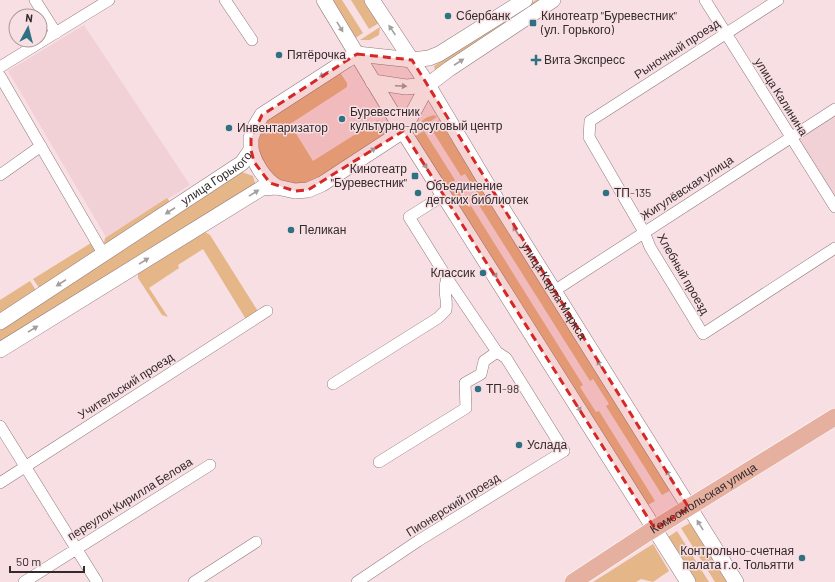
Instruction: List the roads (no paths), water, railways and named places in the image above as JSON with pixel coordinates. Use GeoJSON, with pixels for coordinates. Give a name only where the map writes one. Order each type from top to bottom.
{"type":"FeatureCollection","features":[{"type":"Feature","properties":{"kind":"main road"},"geometry":{"type":"LineString","coordinates":[[324,0],[403,131],[688,582]]}},
{"type":"Feature","properties":{"kind":"main road","name":"улица Карла Маркса"},"geometry":{"type":"LineString","coordinates":[[372,0],[428,85],[554,291],[736,582]]}},
{"type":"Feature","properties":{"kind":"main road"},"geometry":{"type":"LineString","coordinates":[[357,54],[412,60],[430,58],[439,54],[525,0]]}},
{"type":"Feature","properties":{"kind":"main road"},"geometry":{"type":"LineString","coordinates":[[0,350],[262,188],[277,187],[295,191],[308,190],[322,184],[403,131],[428,85],[449,69],[553,0]]}},
{"type":"Feature","properties":{"kind":"main road","name":"улица Горького"},"geometry":{"type":"LineString","coordinates":[[0,322],[242,163],[251,150],[251,138],[262,115],[357,54]]}},
{"type":"Feature","properties":{"kind":"main road"},"geometry":{"type":"LineString","coordinates":[[373,82],[406,87],[428,85]]}},
{"type":"Feature","properties":{"kind":"main road"},"geometry":{"type":"LineString","coordinates":[[251,150],[254,162],[270,182],[277,187]]}},
{"type":"Feature","properties":{"kind":"main road","name":"Комсомольская улица"},"geometry":{"type":"LineString","coordinates":[[573,582],[835,417]]}},
{"type":"Feature","properties":{"kind":"street"},"geometry":{"type":"LineString","coordinates":[[36,0],[56,33]]}},
{"type":"Feature","properties":{"kind":"street"},"geometry":{"type":"LineString","coordinates":[[0,67],[109,0]]}},
{"type":"Feature","properties":{"kind":"street"},"geometry":{"type":"LineString","coordinates":[[225,0],[252,40]]}},
{"type":"Feature","properties":{"kind":"street","name":"улица Калинина"},"geometry":{"type":"LineString","coordinates":[[705,0],[835,207]]}},
{"type":"Feature","properties":{"kind":"street","name":"Рыночный проезд"},"geometry":{"type":"LineString","coordinates":[[590,121],[778,0]]}},
{"type":"Feature","properties":{"kind":"street"},"geometry":{"type":"LineString","coordinates":[[0,76],[104,255]]}},
{"type":"Feature","properties":{"kind":"street","name":"Жигулёвская улица"},"geometry":{"type":"LineString","coordinates":[[554,291],[835,109]]}},
{"type":"Feature","properties":{"kind":"street","name":"Хлебный проезд"},"geometry":{"type":"LineString","coordinates":[[590,121],[589,137],[644,232],[650,247],[703,334],[835,248]]}},
{"type":"Feature","properties":{"kind":"street"},"geometry":{"type":"LineString","coordinates":[[0,175],[41,146]]}},
{"type":"Feature","properties":{"kind":"street"},"geometry":{"type":"LineString","coordinates":[[379,462],[466,408],[465,383],[481,374],[484,361],[497,352],[447,278],[409,217],[444,195]]}},
{"type":"Feature","properties":{"kind":"street"},"geometry":{"type":"LineString","coordinates":[[333,384],[438,318],[446,310],[447,302],[444,295],[444,288],[447,278]]}},
{"type":"Feature","properties":{"kind":"street","name":"Учительский проезд"},"geometry":{"type":"LineString","coordinates":[[0,483],[266,311]]}},
{"type":"Feature","properties":{"kind":"street","name":"Пионерский проезд"},"geometry":{"type":"LineString","coordinates":[[357,582],[564,451],[506,358],[497,352]]}},
{"type":"Feature","properties":{"kind":"street"},"geometry":{"type":"LineString","coordinates":[[0,426],[96,582]]}},
{"type":"Feature","properties":{"kind":"street","name":"переулок Кирилла Белова"},"geometry":{"type":"LineString","coordinates":[[24,582],[210,465]]}},
{"type":"Feature","properties":{"kind":"street"},"geometry":{"type":"LineString","coordinates":[[194,582],[256,542]]}},
{"type":"Feature","properties":{"kind":"place","name":"Сбербанк"},"geometry":{"type":"Point","coordinates":[448,16]}},
{"type":"Feature","properties":{"kind":"place","name":"Кинотеатр \"Буревестник\" (ул. Горького)"},"geometry":{"type":"Point","coordinates":[533,23]}},
{"type":"Feature","properties":{"kind":"place","name":"Пятёрочка"},"geometry":{"type":"Point","coordinates":[279,55]}},
{"type":"Feature","properties":{"kind":"place","name":"Вита Экспресс"},"geometry":{"type":"Point","coordinates":[536,60]}},
{"type":"Feature","properties":{"kind":"place","name":"Буревестник культурно-досуговый центр"},"geometry":{"type":"Point","coordinates":[342,119]}},
{"type":"Feature","properties":{"kind":"place","name":"Инвентаризатор"},"geometry":{"type":"Point","coordinates":[229,128]}},
{"type":"Feature","properties":{"kind":"place","name":"Кинотеатр \"Буревестник\""},"geometry":{"type":"Point","coordinates":[415,176]}},
{"type":"Feature","properties":{"kind":"place","name":"Объединение детских библиотек"},"geometry":{"type":"Point","coordinates":[418,193]}},
{"type":"Feature","properties":{"kind":"place","name":"ТП-135"},"geometry":{"type":"Point","coordinates":[606,193]}},
{"type":"Feature","properties":{"kind":"place","name":"Пеликан"},"geometry":{"type":"Point","coordinates":[291,230]}},
{"type":"Feature","properties":{"kind":"place","name":"Классик"},"geometry":{"type":"Point","coordinates":[483,273]}},
{"type":"Feature","properties":{"kind":"place","name":"ТП-98"},"geometry":{"type":"Point","coordinates":[478,389]}},
{"type":"Feature","properties":{"kind":"place","name":"Услада"},"geometry":{"type":"Point","coordinates":[519,445]}},
{"type":"Feature","properties":{"kind":"place","name":"Контрольно-счетная палата г.о. Тольятти"},"geometry":{"type":"Point","coordinates":[802,558]}}]}
